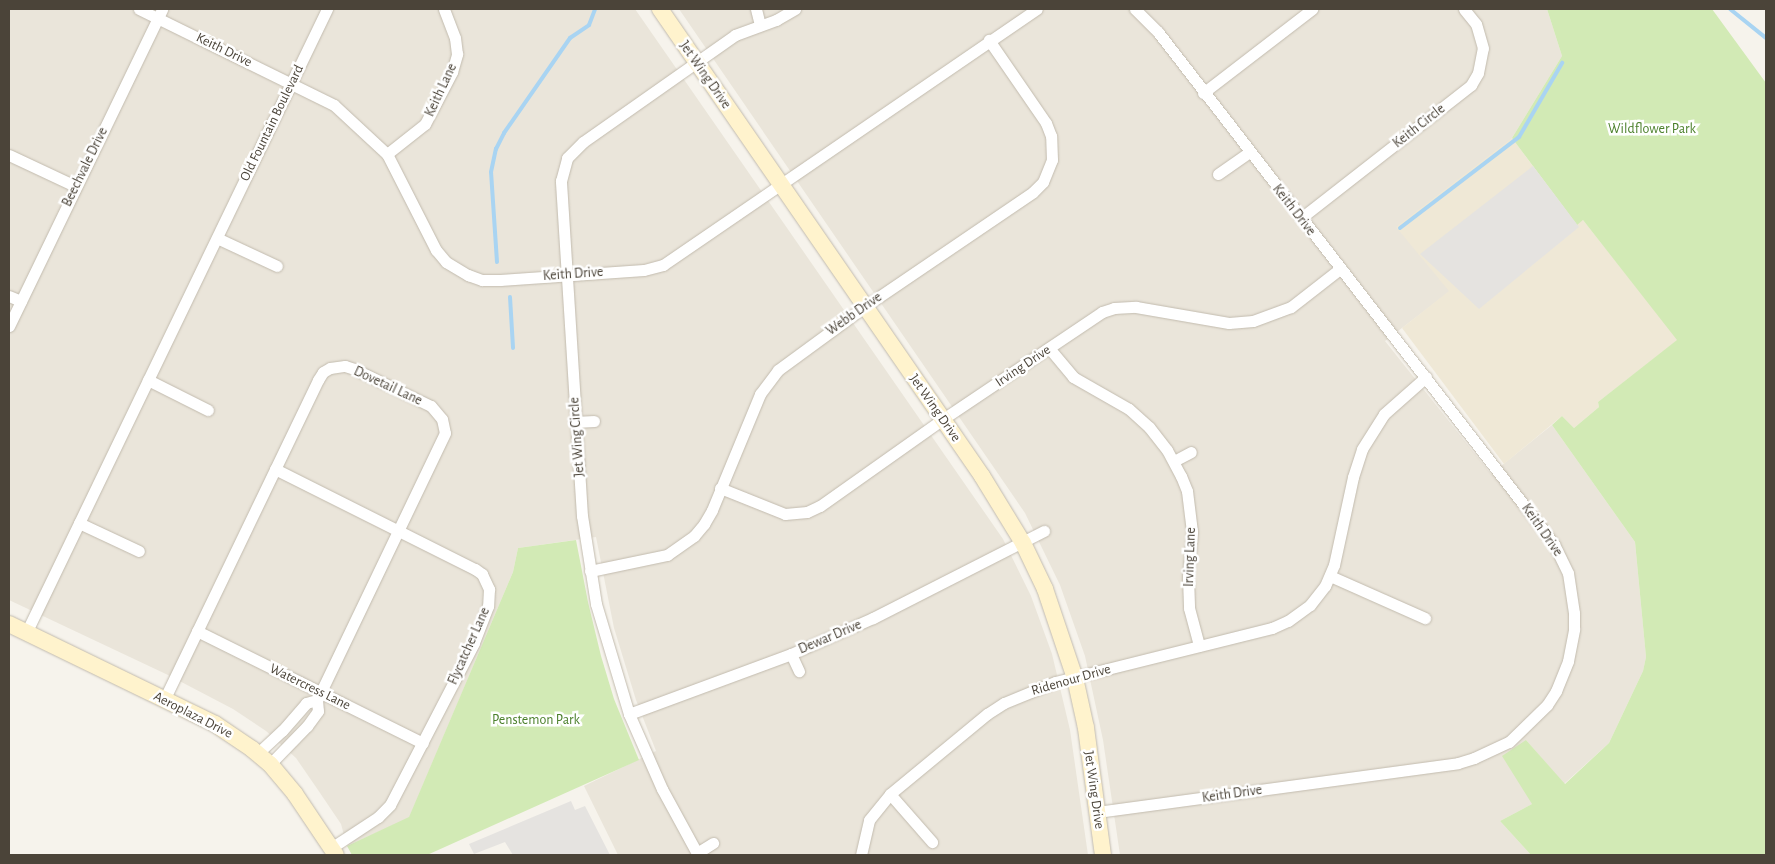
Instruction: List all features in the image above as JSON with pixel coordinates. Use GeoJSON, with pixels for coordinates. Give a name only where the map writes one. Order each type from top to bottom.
{"type":"FeatureCollection","features":[{"type":"Feature","properties":{"kind":"main road","name":"Jet Wing Drive"},"geometry":{"type":"LineString","coordinates":[[660,9],[943,419],[1001,505],[1023,543],[1045,589],[1075,678],[1086,728],[1103,855]]}},
{"type":"Feature","properties":{"kind":"main road","name":"Aeroplaza Drive"},"geometry":{"type":"LineString","coordinates":[[9,624],[215,724],[264,759],[296,794],[334,851]]}},
{"type":"Feature","properties":{"kind":"street","name":"Keith Drive"},"geometry":{"type":"LineString","coordinates":[[140,9],[160,13],[334,105],[387,154],[436,250],[457,270],[482,280],[644,270],[663,265],[989,40],[1037,9]]}},
{"type":"Feature","properties":{"kind":"street","name":"Old Fountain Boulevard"},"geometry":{"type":"LineString","coordinates":[[26,633],[327,9]]}},
{"type":"Feature","properties":{"kind":"street","name":"Keith Lane"},"geometry":{"type":"LineString","coordinates":[[387,154],[425,124],[452,72],[456,54],[455,38],[444,9]]}},
{"type":"Feature","properties":{"kind":"street"},"geometry":{"type":"LineString","coordinates":[[756,9],[760,25]]}},
{"type":"Feature","properties":{"kind":"street","name":"Jet Wing Circle"},"geometry":{"type":"LineString","coordinates":[[698,854],[662,789],[629,714],[604,637],[590,571],[582,516],[560,181],[567,158],[583,142],[735,35],[776,20],[795,9]]}},
{"type":"Feature","properties":{"kind":"street","name":"Keith Drive"},"geometry":{"type":"LineString","coordinates":[[1097,812],[1458,763],[1491,752],[1509,742],[1547,705],[1563,676],[1572,645],[1574,613],[1568,573],[1554,544],[1148,20],[1135,9]]}},
{"type":"Feature","properties":{"kind":"street"},"geometry":{"type":"LineString","coordinates":[[1203,93],[1312,9]]}},
{"type":"Feature","properties":{"kind":"street","name":"Keith Circle"},"geometry":{"type":"LineString","coordinates":[[1301,218],[1471,85],[1478,73],[1483,48],[1476,24],[1464,9]]}},
{"type":"Feature","properties":{"kind":"street","name":"Beechvale Drive"},"geometry":{"type":"LineString","coordinates":[[9,326],[160,13]]}},
{"type":"Feature","properties":{"kind":"street","name":"Webb Drive"},"geometry":{"type":"LineString","coordinates":[[590,571],[668,555],[694,536],[704,524],[752,409],[768,380],[789,360],[1033,192],[1049,171],[1054,148],[1046,123],[989,40]]}},
{"type":"Feature","properties":{"kind":"street"},"geometry":{"type":"LineString","coordinates":[[1218,174],[1249,152]]}},
{"type":"Feature","properties":{"kind":"street"},"geometry":{"type":"LineString","coordinates":[[9,154],[75,186]]}},
{"type":"Feature","properties":{"kind":"street"},"geometry":{"type":"LineString","coordinates":[[217,238],[277,266]]}},
{"type":"Feature","properties":{"kind":"street","name":"Irving Drive"},"geometry":{"type":"LineString","coordinates":[[720,488],[786,514],[807,512],[820,506],[943,419],[1092,318],[1114,308],[1136,307],[1229,323],[1266,318],[1291,307],[1341,268]]}},
{"type":"Feature","properties":{"kind":"street"},"geometry":{"type":"LineString","coordinates":[[9,296],[20,301]]}},
{"type":"Feature","properties":{"kind":"street","name":"Irving Lane"},"geometry":{"type":"LineString","coordinates":[[1049,348],[1073,376],[1129,409],[1139,418],[1159,439],[1174,461],[1187,491],[1191,517],[1188,593],[1189,608],[1199,646]]}},
{"type":"Feature","properties":{"kind":"street","name":"Dovetail Lane"},"geometry":{"type":"LineString","coordinates":[[164,700],[323,372],[330,368],[345,366],[354,368],[431,406],[442,419],[445,433],[319,697],[318,711],[307,726],[264,759]]}},
{"type":"Feature","properties":{"kind":"street","name":"Ridenour Drive"},"geometry":{"type":"LineString","coordinates":[[861,855],[870,820],[890,794],[999,707],[1037,688],[1272,628],[1288,621],[1319,596],[1330,576],[1337,554],[1353,477],[1362,449],[1384,414],[1426,377]]}},
{"type":"Feature","properties":{"kind":"street"},"geometry":{"type":"LineString","coordinates":[[148,380],[208,410]]}},
{"type":"Feature","properties":{"kind":"street"},"geometry":{"type":"LineString","coordinates":[[575,422],[594,421]]}},
{"type":"Feature","properties":{"kind":"street"},"geometry":{"type":"LineString","coordinates":[[1174,461],[1192,452]]}},
{"type":"Feature","properties":{"kind":"street","name":"Flycatcher Lane"},"geometry":{"type":"LineString","coordinates":[[275,469],[475,569],[482,574],[489,589],[488,606],[474,643],[390,805],[384,812],[334,851]]}},
{"type":"Feature","properties":{"kind":"street"},"geometry":{"type":"LineString","coordinates":[[79,523],[138,551]]}},
{"type":"Feature","properties":{"kind":"street","name":"Dewar Drive"},"geometry":{"type":"LineString","coordinates":[[629,714],[791,654],[874,618],[1044,531]]}},
{"type":"Feature","properties":{"kind":"street"},"geometry":{"type":"LineString","coordinates":[[1330,576],[1425,618]]}},
{"type":"Feature","properties":{"kind":"street","name":"Watercress Lane"},"geometry":{"type":"LineString","coordinates":[[197,631],[319,697],[423,743]]}},
{"type":"Feature","properties":{"kind":"street"},"geometry":{"type":"LineString","coordinates":[[791,654],[799,671]]}},
{"type":"Feature","properties":{"kind":"street"},"geometry":{"type":"LineString","coordinates":[[264,759],[282,731],[306,703],[319,697]]}},
{"type":"Feature","properties":{"kind":"street"},"geometry":{"type":"LineString","coordinates":[[890,794],[932,842]]}},
{"type":"Feature","properties":{"kind":"street"},"geometry":{"type":"LineString","coordinates":[[698,854],[713,843]]}},
{"type":"Feature","properties":{"kind":"shaded area"},"geometry":{"type":"Polygon","coordinates":[[[9,9],[635,9],[1003,539],[1031,596],[1052,654],[1070,730],[1088,855],[618,855],[584,786],[656,751],[636,700],[614,628],[596,537],[518,548],[513,572],[409,818],[347,846],[341,824],[296,758],[266,731],[233,709],[168,675],[9,600],[9,9]]]}},
{"type":"Feature","properties":{"kind":"shaded area"},"geometry":{"type":"Polygon","coordinates":[[[679,9],[1547,9],[1562,56],[1512,138],[1449,292],[1385,341],[1491,474],[1552,425],[1635,542],[1646,657],[1643,671],[1609,743],[1564,784],[1526,740],[1532,804],[1500,821],[1531,855],[1120,855],[1103,740],[1085,656],[1060,585],[1025,513],[679,9]]]}},
{"type":"Feature","properties":{"kind":"shaded area"},"geometry":{"type":"Polygon","coordinates":[[[1512,138],[1576,224],[1583,220],[1678,340],[1598,402],[1599,407],[1574,428],[1562,416],[1504,464],[1402,328],[1449,291],[1396,227],[1512,138]]]}},
{"type":"Feature","properties":{"kind":"shaded area"},"geometry":{"type":"Polygon","coordinates":[[[1533,166],[1579,227],[1479,309],[1420,254],[1533,166]]]}},
{"type":"Feature","properties":{"kind":"shaded area"},"geometry":{"type":"Polygon","coordinates":[[[571,801],[575,810],[585,806],[610,855],[513,855],[505,842],[474,854],[469,844],[571,801]]]}},
{"type":"Feature","properties":{"kind":"green space","name":"Wildflower Park"},"geometry":{"type":"Polygon","coordinates":[[[1547,9],[1712,9],[1766,83],[1766,855],[1531,855],[1500,821],[1532,804],[1502,756],[1526,740],[1565,784],[1609,743],[1643,671],[1646,657],[1635,542],[1552,425],[1562,416],[1574,428],[1599,407],[1598,402],[1677,340],[1583,220],[1577,225],[1512,138],[1562,56],[1547,9]]]}},
{"type":"Feature","properties":{"kind":"green space","name":"Penstemon Park"},"geometry":{"type":"Polygon","coordinates":[[[576,540],[601,656],[614,699],[639,760],[427,855],[352,855],[347,846],[409,817],[513,572],[518,548],[576,540]]]}},
{"type":"Feature","properties":{"kind":"waterway"},"geometry":{"type":"LineString","coordinates":[[497,262],[491,172],[496,149],[504,133],[570,38],[589,25],[595,9]]}},
{"type":"Feature","properties":{"kind":"waterway"},"geometry":{"type":"LineString","coordinates":[[1730,9],[1766,38]]}},
{"type":"Feature","properties":{"kind":"waterway"},"geometry":{"type":"LineString","coordinates":[[1400,228],[1519,137],[1562,63]]}},
{"type":"Feature","properties":{"kind":"waterway"},"geometry":{"type":"LineString","coordinates":[[510,297],[513,348]]}}]}
